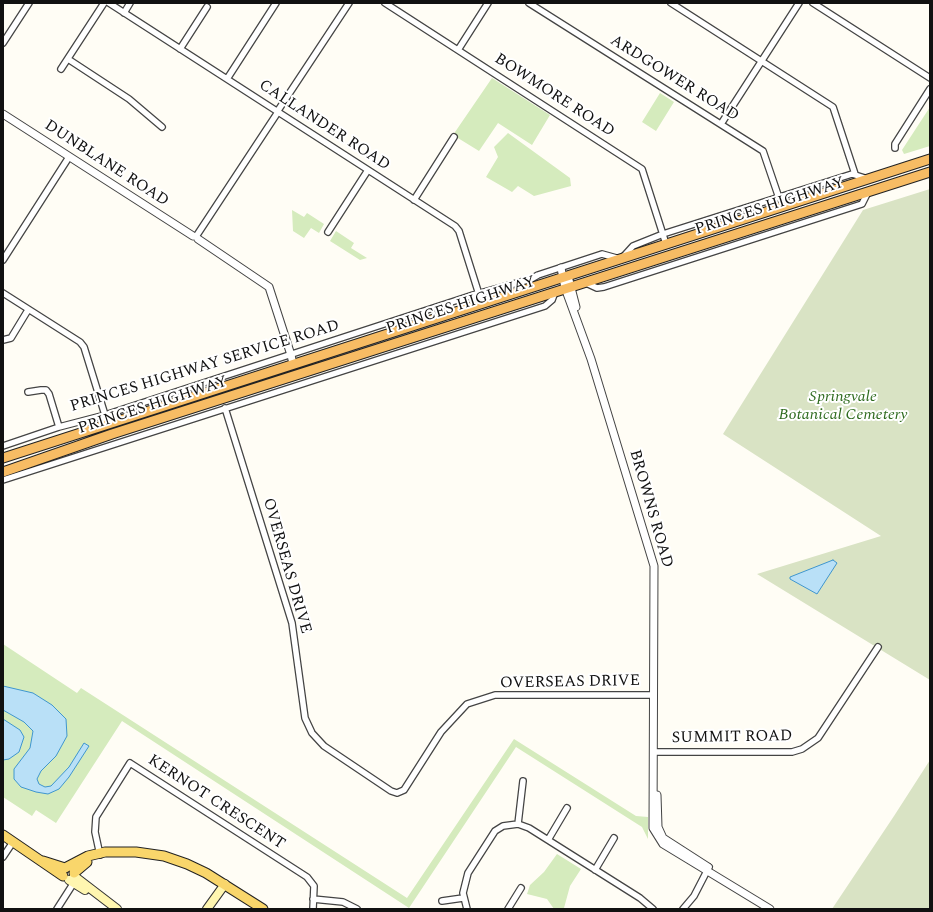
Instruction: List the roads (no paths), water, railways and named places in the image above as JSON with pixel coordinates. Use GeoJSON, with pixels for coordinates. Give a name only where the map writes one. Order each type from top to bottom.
{"type":"FeatureCollection","features":[{"type":"Feature","properties":{"kind":"highway","name":"PRINCES HIGHWAY"},"geometry":{"type":"LineString","coordinates":[[3,458],[930,159]]}},
{"type":"Feature","properties":{"kind":"highway","name":"PRINCES HIGHWAY"},"geometry":{"type":"LineString","coordinates":[[3,472],[112,434],[930,172]]}},
{"type":"Feature","properties":{"kind":"highway"},"geometry":{"type":"LineString","coordinates":[[666,244],[669,255]]}},
{"type":"Feature","properties":{"kind":"highway"},"geometry":{"type":"LineString","coordinates":[[652,249],[655,260]]}},
{"type":"Feature","properties":{"kind":"highway"},"geometry":{"type":"LineString","coordinates":[[293,364],[300,368],[340,356],[365,353]]}},
{"type":"Feature","properties":{"kind":"highway"},"geometry":{"type":"LineString","coordinates":[[106,424],[112,434]]}},
{"type":"Feature","properties":{"kind":"main road"},"geometry":{"type":"LineString","coordinates":[[3,835],[43,861],[51,869],[70,875],[117,909]]}},
{"type":"Feature","properties":{"kind":"main road"},"geometry":{"type":"LineString","coordinates":[[70,875],[88,856],[118,852],[141,852],[171,858],[198,869],[263,909]]}},
{"type":"Feature","properties":{"kind":"main road"},"geometry":{"type":"LineString","coordinates":[[207,909],[223,883]]}},
{"type":"Feature","properties":{"kind":"street"},"geometry":{"type":"LineString","coordinates":[[3,43],[29,3]]}},
{"type":"Feature","properties":{"kind":"street"},"geometry":{"type":"LineString","coordinates":[[61,69],[104,3]]}},
{"type":"Feature","properties":{"kind":"street","name":"CALLANDER ROAD"},"geometry":{"type":"LineString","coordinates":[[109,3],[457,228],[482,304]]}},
{"type":"Feature","properties":{"kind":"street"},"geometry":{"type":"LineString","coordinates":[[124,13],[130,3]]}},
{"type":"Feature","properties":{"kind":"street"},"geometry":{"type":"LineString","coordinates":[[227,79],[276,3]]}},
{"type":"Feature","properties":{"kind":"street"},"geometry":{"type":"LineString","coordinates":[[196,237],[349,3]]}},
{"type":"Feature","properties":{"kind":"street","name":"BOWMORE ROAD"},"geometry":{"type":"LineString","coordinates":[[385,3],[642,169],[666,244]]}},
{"type":"Feature","properties":{"kind":"street"},"geometry":{"type":"LineString","coordinates":[[458,50],[488,3]]}},
{"type":"Feature","properties":{"kind":"street","name":"ARDGOWER ROAD"},"geometry":{"type":"LineString","coordinates":[[529,3],[764,151],[779,198]]}},
{"type":"Feature","properties":{"kind":"street"},"geometry":{"type":"LineString","coordinates":[[671,3],[763,60],[833,107],[854,174]]}},
{"type":"Feature","properties":{"kind":"street"},"geometry":{"type":"LineString","coordinates":[[721,124],[799,3]]}},
{"type":"Feature","properties":{"kind":"street"},"geometry":{"type":"LineString","coordinates":[[813,3],[930,78]]}},
{"type":"Feature","properties":{"kind":"street"},"geometry":{"type":"LineString","coordinates":[[180,49],[207,7]]}},
{"type":"Feature","properties":{"kind":"street"},"geometry":{"type":"LineString","coordinates":[[68,60],[128,99],[162,127]]}},
{"type":"Feature","properties":{"kind":"street"},"geometry":{"type":"LineString","coordinates":[[894,148],[895,144],[930,89]]}},
{"type":"Feature","properties":{"kind":"street","name":"DUNBLANE ROAD"},"geometry":{"type":"LineString","coordinates":[[3,114],[196,237],[269,287],[293,364]]}},
{"type":"Feature","properties":{"kind":"street"},"geometry":{"type":"LineString","coordinates":[[414,200],[454,138]]}},
{"type":"Feature","properties":{"kind":"street"},"geometry":{"type":"LineString","coordinates":[[3,260],[69,157]]}},
{"type":"Feature","properties":{"kind":"street"},"geometry":{"type":"LineString","coordinates":[[328,232],[368,170]]}},
{"type":"Feature","properties":{"kind":"street"},"geometry":{"type":"LineString","coordinates":[[621,259],[633,246],[663,234],[854,174],[868,179]]}},
{"type":"Feature","properties":{"kind":"street"},"geometry":{"type":"LineString","coordinates":[[584,282],[597,288],[604,287],[862,204],[868,192]]}},
{"type":"Feature","properties":{"kind":"street","name":"PRINCES HIGHWAY SERVICE ROAD"},"geometry":{"type":"LineString","coordinates":[[3,446],[59,427],[105,415],[478,294],[531,279],[538,275],[602,254],[621,259]]}},
{"type":"Feature","properties":{"kind":"street","name":"BROWNS ROAD"},"geometry":{"type":"LineString","coordinates":[[560,268],[565,277],[654,566],[653,828],[663,844],[710,871],[770,909]]}},
{"type":"Feature","properties":{"kind":"street"},"geometry":{"type":"LineString","coordinates":[[3,480],[545,306],[552,300],[555,292]]}},
{"type":"Feature","properties":{"kind":"street"},"geometry":{"type":"LineString","coordinates":[[3,293],[80,342],[84,347],[105,415],[106,424]]}},
{"type":"Feature","properties":{"kind":"street"},"geometry":{"type":"LineString","coordinates":[[3,340],[11,338],[28,310]]}},
{"type":"Feature","properties":{"kind":"street"},"geometry":{"type":"LineString","coordinates":[[291,355],[304,361]]}},
{"type":"Feature","properties":{"kind":"street"},"geometry":{"type":"LineString","coordinates":[[28,392],[41,390],[49,394],[59,427]]}},
{"type":"Feature","properties":{"kind":"street","name":"OVERSEAS DRIVE"},"geometry":{"type":"LineString","coordinates":[[225,408],[292,623],[305,718],[312,733],[324,746],[391,792],[397,793],[404,790],[441,732],[467,704],[495,696],[654,695]]}},
{"type":"Feature","properties":{"kind":"street"},"geometry":{"type":"LineString","coordinates":[[105,415],[116,421]]}},
{"type":"Feature","properties":{"kind":"street","name":"SUMMIT ROAD"},"geometry":{"type":"LineString","coordinates":[[654,752],[792,752],[802,749],[810,745],[818,738],[878,647]]}},
{"type":"Feature","properties":{"kind":"street","name":"KERNOT CRESCENT"},"geometry":{"type":"LineString","coordinates":[[100,855],[95,832],[96,817],[130,763],[307,877],[314,886],[313,909]]}},
{"type":"Feature","properties":{"kind":"street"},"geometry":{"type":"LineString","coordinates":[[518,824],[523,781]]}},
{"type":"Feature","properties":{"kind":"street"},"geometry":{"type":"LineString","coordinates":[[548,840],[567,808]]}},
{"type":"Feature","properties":{"kind":"street"},"geometry":{"type":"LineString","coordinates":[[467,909],[463,898],[463,888],[468,874],[493,834],[503,826],[518,824],[529,828],[640,898],[653,909]]}},
{"type":"Feature","properties":{"kind":"street"},"geometry":{"type":"LineString","coordinates":[[595,870],[614,838]]}},
{"type":"Feature","properties":{"kind":"street"},"geometry":{"type":"LineString","coordinates":[[3,857],[13,842]]}},
{"type":"Feature","properties":{"kind":"street"},"geometry":{"type":"LineString","coordinates":[[683,909],[710,871]]}},
{"type":"Feature","properties":{"kind":"street"},"geometry":{"type":"LineString","coordinates":[[57,909],[70,875]]}},
{"type":"Feature","properties":{"kind":"street"},"geometry":{"type":"LineString","coordinates":[[508,909],[521,888]]}},
{"type":"Feature","properties":{"kind":"street"},"geometry":{"type":"LineString","coordinates":[[442,901],[463,898]]}},
{"type":"Feature","properties":{"kind":"street"},"geometry":{"type":"LineString","coordinates":[[314,899],[344,902],[357,909]]}},
{"type":"Feature","properties":{"kind":"water"},"geometry":{"type":"Polygon","coordinates":[[[833,560],[837,563],[817,594],[790,579],[790,577],[833,560]]]}},
{"type":"Feature","properties":{"kind":"water"},"geometry":{"type":"Polygon","coordinates":[[[3,686],[33,693],[52,705],[66,719],[67,736],[56,756],[41,771],[37,779],[39,784],[45,787],[51,786],[69,767],[84,743],[89,746],[69,777],[59,789],[48,794],[36,792],[21,787],[14,779],[14,769],[30,748],[33,731],[24,722],[3,710],[3,686]]]}},
{"type":"Feature","properties":{"kind":"water"},"geometry":{"type":"Polygon","coordinates":[[[3,719],[20,730],[24,737],[19,752],[9,759],[3,760],[3,719]]]}},
{"type":"Feature","properties":{"kind":"park label","name":"Springvale Botanical Cemetery"},"geometry":{"type":"Point","coordinates":[843,407]}}]}
